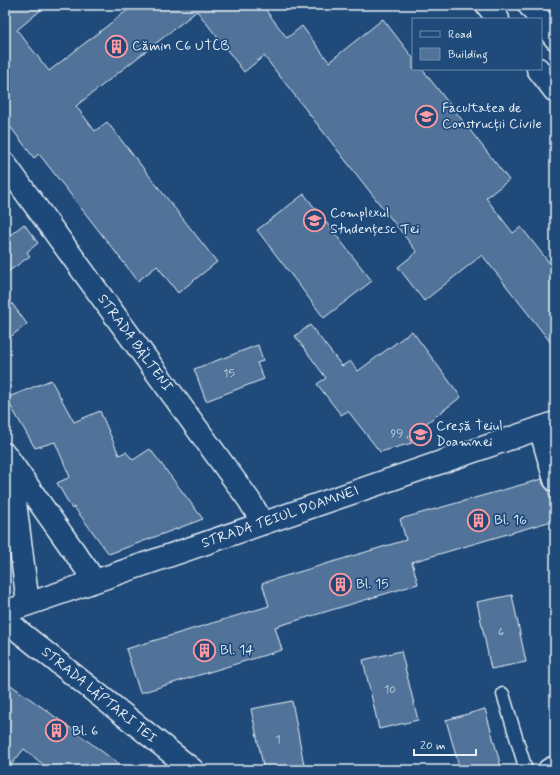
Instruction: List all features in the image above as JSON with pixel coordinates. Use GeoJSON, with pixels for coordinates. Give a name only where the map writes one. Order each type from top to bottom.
{"type":"FeatureCollection","features":[{"type":"Feature","properties":{"kind":"street"},"geometry":{"type":"LineString","coordinates":[[487,5],[497,18]]}},
{"type":"Feature","properties":{"kind":"street"},"geometry":{"type":"LineString","coordinates":[[529,5],[539,18]]}},
{"type":"Feature","properties":{"kind":"street"},"geometry":{"type":"LineString","coordinates":[[542,21],[555,38]]}},
{"type":"Feature","properties":{"kind":"street"},"geometry":{"type":"LineString","coordinates":[[539,70],[555,91]]}},
{"type":"Feature","properties":{"kind":"street","name":"STRADA BĂLTENI"},"geometry":{"type":"LineString","coordinates":[[5,164],[249,500],[263,523]]}},
{"type":"Feature","properties":{"kind":"street"},"geometry":{"type":"LineString","coordinates":[[548,425],[555,480]]}},
{"type":"Feature","properties":{"kind":"street","name":"STRADA TEIUL DOAMNEI"},"geometry":{"type":"LineString","coordinates":[[5,612],[548,425]]}},
{"type":"Feature","properties":{"kind":"street"},"geometry":{"type":"LineString","coordinates":[[7,457],[95,581]]}},
{"type":"Feature","properties":{"kind":"street"},"geometry":{"type":"LineString","coordinates":[[7,457],[28,604]]}},
{"type":"Feature","properties":{"kind":"street","name":"STRADA LĂPTARI TEI"},"geometry":{"type":"LineString","coordinates":[[5,619],[168,762],[193,770]]}},
{"type":"Feature","properties":{"kind":"street"},"geometry":{"type":"LineString","coordinates":[[549,770],[555,767]]}},
{"type":"Feature","properties":{"kind":"lane"},"geometry":{"type":"LineString","coordinates":[[503,694],[526,770]]}},
{"type":"Feature","properties":{"kind":"building"},"geometry":{"type":"Polygon","coordinates":[[[5,5],[47,5],[17,30],[49,71],[134,5],[262,5],[287,38],[302,26],[329,62],[383,19],[412,57],[412,70],[423,70],[509,180],[486,198],[513,233],[521,227],[555,270],[555,348],[482,255],[424,301],[398,267],[417,252],[264,56],[244,72],[197,11],[76,106],[95,131],[107,122],[217,262],[178,293],[157,266],[138,281],[39,154],[34,158],[5,120],[5,5]]]}},
{"type":"Feature","properties":{"kind":"building"},"geometry":{"type":"Polygon","coordinates":[[[304,194],[372,281],[324,318],[257,230],[304,194]]]}},
{"type":"Feature","properties":{"kind":"building"},"geometry":{"type":"Polygon","coordinates":[[[24,224],[38,243],[27,252],[30,256],[5,274],[5,239],[24,224]]]}},
{"type":"Feature","properties":{"kind":"building"},"geometry":{"type":"Polygon","coordinates":[[[5,294],[27,324],[5,341],[5,294]]]}},
{"type":"Feature","properties":{"kind":"building"},"geometry":{"type":"Polygon","coordinates":[[[310,325],[342,366],[350,361],[358,371],[412,331],[461,397],[408,437],[412,443],[380,452],[348,411],[341,415],[317,384],[326,378],[295,336],[310,325]]]}},
{"type":"Feature","properties":{"kind":"building"},"geometry":{"type":"Polygon","coordinates":[[[258,345],[263,361],[257,363],[264,379],[206,401],[194,369],[258,345]]]}},
{"type":"Feature","properties":{"kind":"building"},"geometry":{"type":"Polygon","coordinates":[[[51,380],[74,422],[100,411],[119,455],[126,452],[133,460],[150,449],[203,519],[109,554],[74,507],[72,509],[57,483],[70,477],[55,442],[35,448],[6,398],[51,380]]]}},
{"type":"Feature","properties":{"kind":"building"},"geometry":{"type":"Polygon","coordinates":[[[542,479],[543,484],[548,490],[555,514],[555,520],[412,562],[418,584],[275,627],[282,650],[140,693],[126,649],[269,606],[262,583],[406,540],[400,519],[542,479]]]}},
{"type":"Feature","properties":{"kind":"building"},"geometry":{"type":"Polygon","coordinates":[[[512,595],[526,662],[491,669],[477,602],[512,595]]]}},
{"type":"Feature","properties":{"kind":"building"},"geometry":{"type":"Polygon","coordinates":[[[401,651],[418,720],[379,729],[363,660],[401,651]]]}},
{"type":"Feature","properties":{"kind":"building"},"geometry":{"type":"Polygon","coordinates":[[[5,681],[127,770],[50,770],[24,749],[7,770],[5,770],[5,681]]]}},
{"type":"Feature","properties":{"kind":"building"},"geometry":{"type":"Polygon","coordinates":[[[292,701],[305,770],[264,770],[251,709],[292,701]]]}},
{"type":"Feature","properties":{"kind":"building"},"geometry":{"type":"Polygon","coordinates":[[[485,709],[502,770],[460,770],[446,720],[485,709]]]}},
{"type":"Feature","properties":{"kind":"place","name":"Cămin C6 UTCB"},"geometry":{"type":"Point","coordinates":[117,46]}},
{"type":"Feature","properties":{"kind":"place","name":"Facultatea de Construcții Civile"},"geometry":{"type":"Point","coordinates":[427,116]}},
{"type":"Feature","properties":{"kind":"place","name":"Complexul Studențesc Tei"},"geometry":{"type":"Point","coordinates":[314,221]}},
{"type":"Feature","properties":{"kind":"place","name":"Creșă Teiul Doamnei"},"geometry":{"type":"Point","coordinates":[421,434]}},
{"type":"Feature","properties":{"kind":"place","name":"Bl. 16"},"geometry":{"type":"Point","coordinates":[478,520]}},
{"type":"Feature","properties":{"kind":"place","name":"Bl. 15"},"geometry":{"type":"Point","coordinates":[340,584]}},
{"type":"Feature","properties":{"kind":"place","name":"Bl. 14"},"geometry":{"type":"Point","coordinates":[204,650]}},
{"type":"Feature","properties":{"kind":"place","name":"Bl. 6"},"geometry":{"type":"Point","coordinates":[56,731]}}]}
